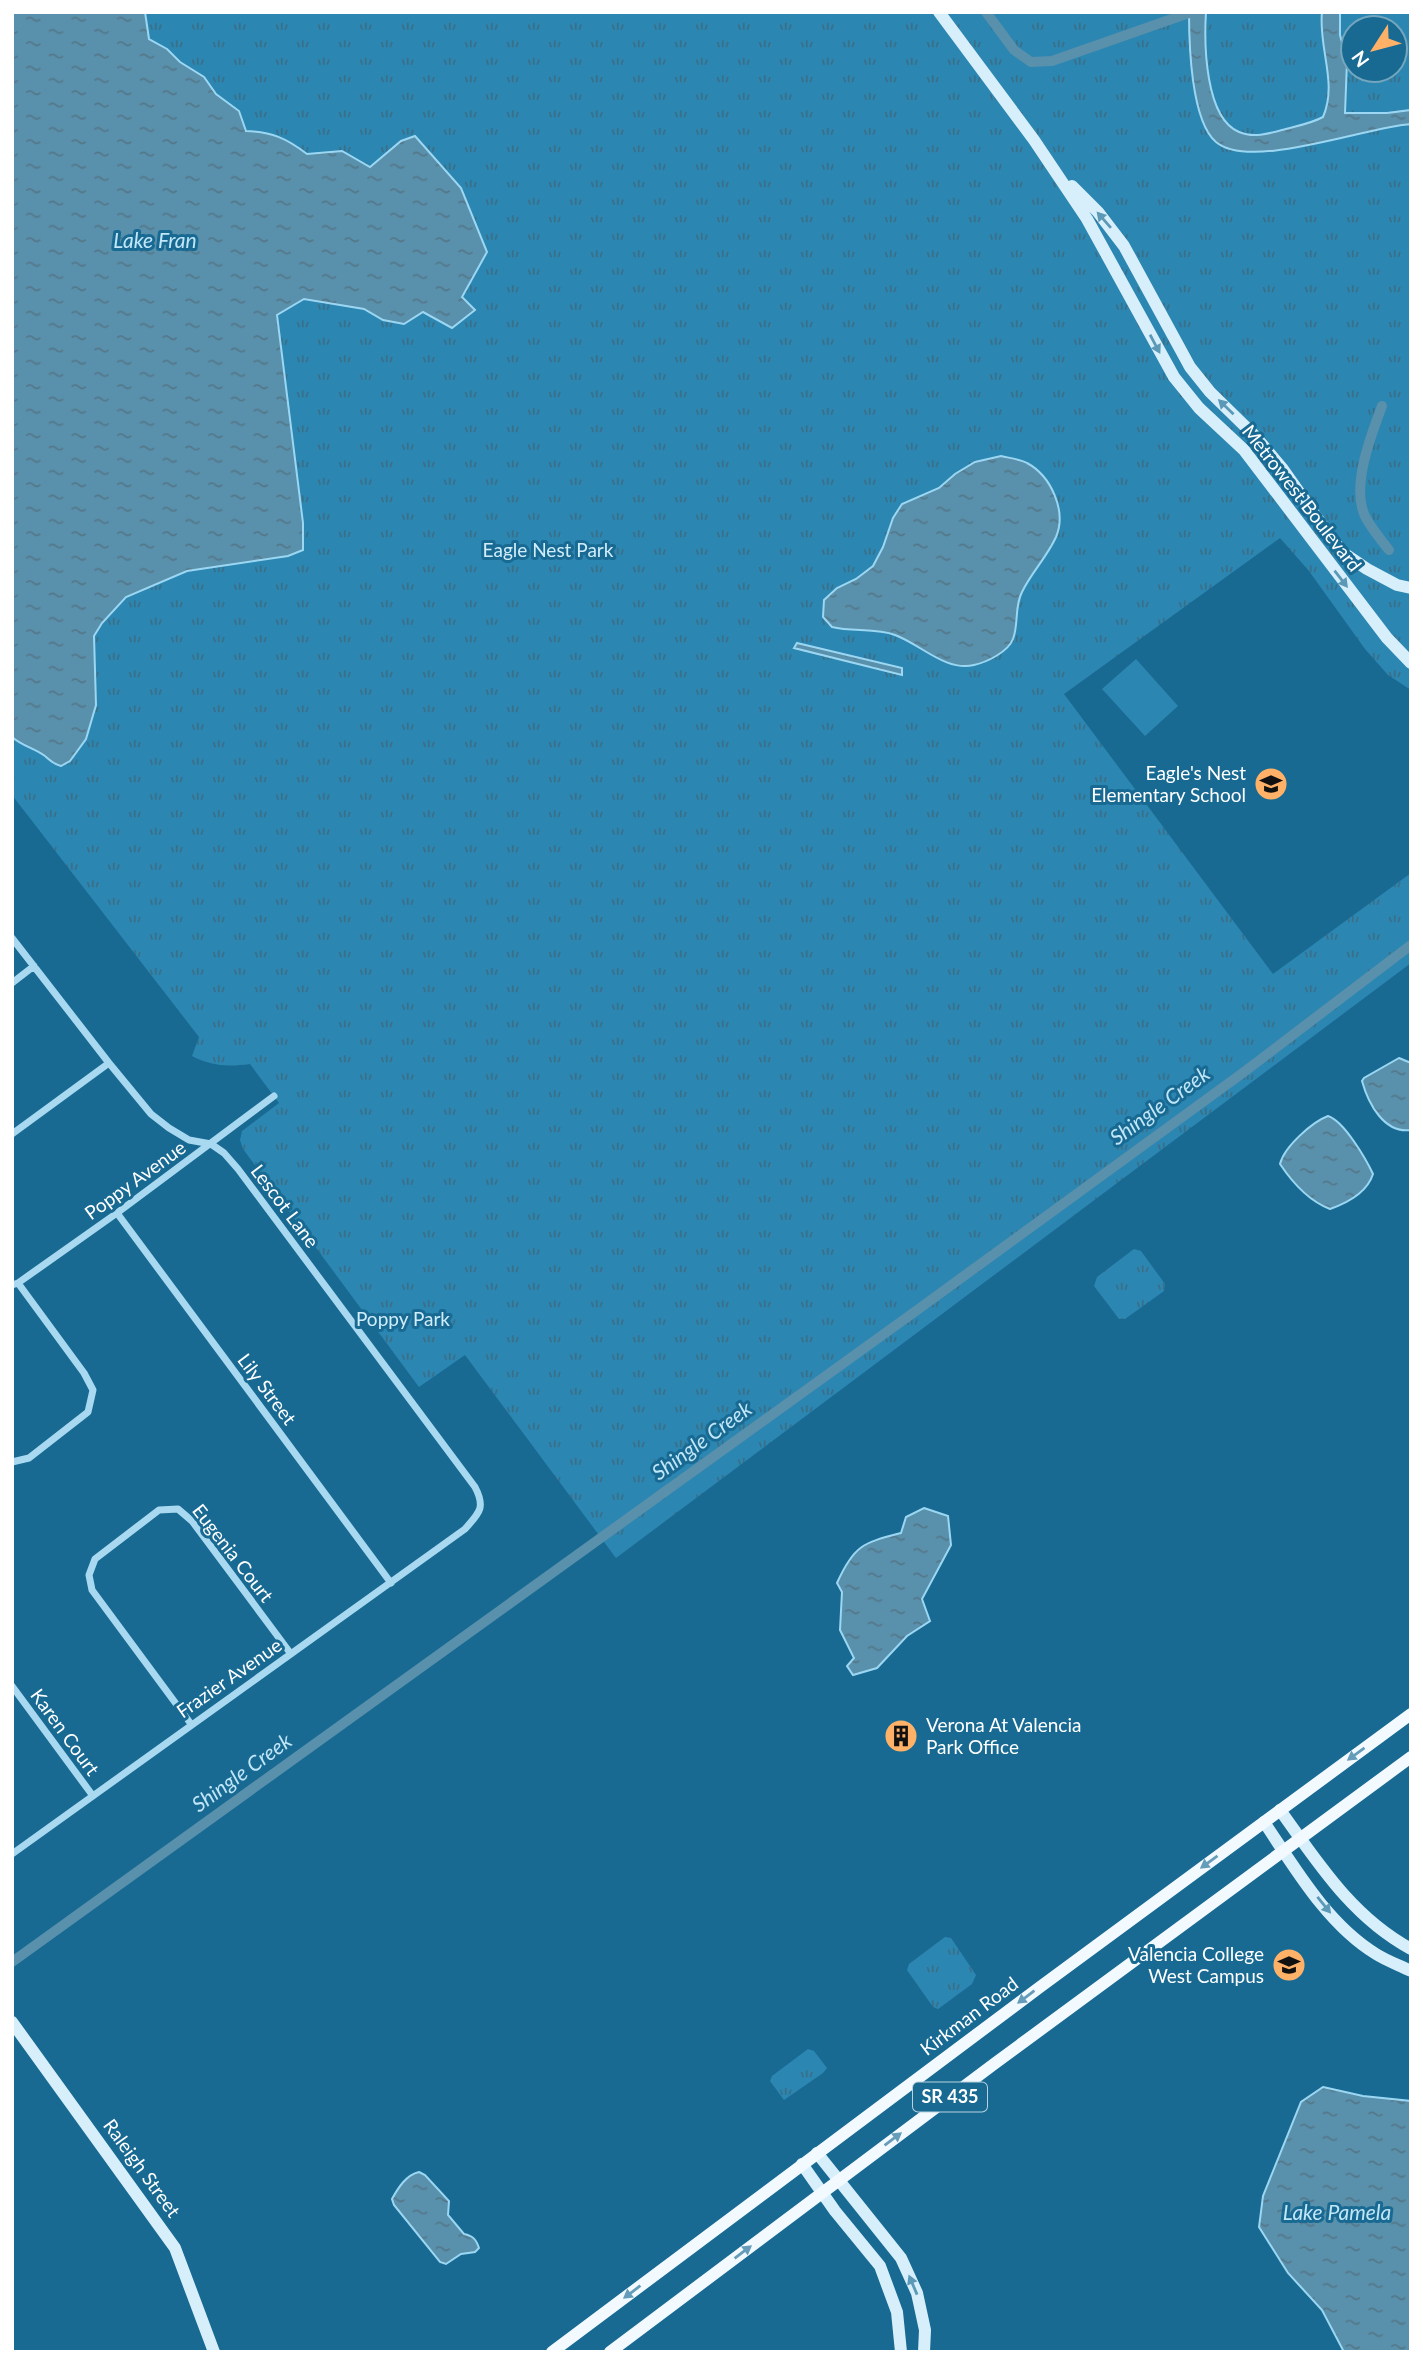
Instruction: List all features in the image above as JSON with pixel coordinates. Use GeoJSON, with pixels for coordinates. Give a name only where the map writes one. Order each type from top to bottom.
{"type":"FeatureCollection","features":[{"type":"Feature","properties":{"kind":"main road","name":"Kirkman Road"},"geometry":{"type":"LineString","coordinates":[[552,2352],[1411,1714]]}},
{"type":"Feature","properties":{"kind":"main road","name":"SR 435"},"geometry":{"type":"LineString","coordinates":[[610,2352],[838,2180],[1411,1757]]}},
{"type":"Feature","properties":{"kind":"street","name":"Metrowest Boulevard"},"geometry":{"type":"LineString","coordinates":[[939,12],[1034,140],[1087,219],[1174,377],[1199,408],[1244,450],[1318,550],[1387,638],[1411,663]]}},
{"type":"Feature","properties":{"kind":"street","name":"Metrowest Boulevard"},"geometry":{"type":"LineString","coordinates":[[1034,140],[1113,230],[1190,367],[1210,392],[1264,447],[1342,552],[1367,569],[1411,588]]}},
{"type":"Feature","properties":{"kind":"street"},"geometry":{"type":"LineString","coordinates":[[1124,283],[1141,277]]}},
{"type":"Feature","properties":{"kind":"street"},"geometry":{"type":"LineString","coordinates":[[1318,550],[1332,539]]}},
{"type":"Feature","properties":{"kind":"street","name":"Lescot Lane"},"geometry":{"type":"LineString","coordinates":[[12,938],[151,1114],[189,1140],[211,1144],[224,1153],[238,1169],[475,1487],[481,1499],[479,1513],[465,1529]]}},
{"type":"Feature","properties":{"kind":"street"},"geometry":{"type":"LineString","coordinates":[[12,983],[34,966]]}},
{"type":"Feature","properties":{"kind":"street"},"geometry":{"type":"LineString","coordinates":[[12,1134],[109,1063]]}},
{"type":"Feature","properties":{"kind":"street","name":"Poppy Avenue"},"geometry":{"type":"LineString","coordinates":[[15,1284],[117,1213],[274,1096]]}},
{"type":"Feature","properties":{"kind":"street","name":"Lily Street"},"geometry":{"type":"LineString","coordinates":[[117,1213],[391,1583]]}},
{"type":"Feature","properties":{"kind":"street"},"geometry":{"type":"LineString","coordinates":[[12,1462],[29,1458],[88,1412],[93,1390],[84,1373],[15,1284]]}},
{"type":"Feature","properties":{"kind":"street","name":"Eugenia Court"},"geometry":{"type":"LineString","coordinates":[[191,1724],[92,1590],[89,1574],[95,1559],[159,1510],[178,1509],[192,1521],[291,1654]]}},
{"type":"Feature","properties":{"kind":"street","name":"Frazier Avenue"},"geometry":{"type":"LineString","coordinates":[[12,1854],[465,1529]]}},
{"type":"Feature","properties":{"kind":"street","name":"Karen Court"},"geometry":{"type":"LineString","coordinates":[[12,1686],[93,1796]]}},
{"type":"Feature","properties":{"kind":"street"},"geometry":{"type":"LineString","coordinates":[[1280,1810],[1350,1903],[1374,1925],[1411,1949]]}},
{"type":"Feature","properties":{"kind":"street"},"geometry":{"type":"LineString","coordinates":[[1264,1822],[1339,1924],[1375,1954],[1411,1971]]}},
{"type":"Feature","properties":{"kind":"street","name":"Raleigh Street"},"geometry":{"type":"LineString","coordinates":[[12,2022],[176,2248],[214,2352]]}},
{"type":"Feature","properties":{"kind":"street"},"geometry":{"type":"LineString","coordinates":[[817,2153],[901,2258],[917,2292],[925,2330],[924,2352]]}},
{"type":"Feature","properties":{"kind":"street"},"geometry":{"type":"LineString","coordinates":[[802,2164],[880,2266],[897,2312],[901,2352]]}},
{"type":"Feature","properties":{"kind":"green space","name":"Eagle Nest Park"},"geometry":{"type":"Polygon","coordinates":[[[12,12],[1411,12],[1411,690],[1388,675],[1365,649],[1309,571],[1280,538],[1064,694],[1273,974],[1411,873],[1411,963],[616,1558],[465,1355],[419,1387],[243,1149],[240,1140],[242,1131],[279,1103],[250,1064],[220,1065],[192,1056],[199,1037],[12,795],[12,12]]]}},
{"type":"Feature","properties":{"kind":"green space"},"geometry":{"type":"Polygon","coordinates":[[[1136,659],[1178,706],[1145,736],[1102,689],[1136,659]]]}},
{"type":"Feature","properties":{"kind":"green space"},"geometry":{"type":"Polygon","coordinates":[[[1134,1249],[1141,1251],[1165,1284],[1164,1291],[1125,1319],[1119,1319],[1094,1286],[1097,1277],[1134,1249]]]}},
{"type":"Feature","properties":{"kind":"green space"},"geometry":{"type":"Polygon","coordinates":[[[945,1937],[951,1938],[976,1975],[972,1984],[938,2009],[933,2007],[907,1970],[909,1964],[945,1937]]]}},
{"type":"Feature","properties":{"kind":"green space"},"geometry":{"type":"Polygon","coordinates":[[[808,2049],[814,2051],[827,2068],[784,2100],[770,2081],[772,2076],[808,2049]]]}},
{"type":"Feature","properties":{"kind":"water","name":"Lake Fran"},"geometry":{"type":"Polygon","coordinates":[[[12,12],[145,12],[149,39],[204,77],[216,94],[239,111],[246,131],[278,137],[307,154],[342,151],[370,167],[401,141],[415,136],[461,188],[487,252],[462,297],[475,310],[452,328],[423,312],[404,324],[383,320],[364,309],[304,299],[277,315],[303,523],[303,550],[288,556],[187,571],[126,597],[94,636],[96,705],[86,739],[70,761],[61,766],[12,737],[12,12]]]}},
{"type":"Feature","properties":{"kind":"water"},"geometry":{"type":"Polygon","coordinates":[[[1189,12],[1206,12],[1209,79],[1219,112],[1228,124],[1239,132],[1255,135],[1308,123],[1323,117],[1329,91],[1322,12],[1340,12],[1339,84],[1346,84],[1345,113],[1411,110],[1411,124],[1281,150],[1232,150],[1216,142],[1201,117],[1191,62],[1189,12]]]}},
{"type":"Feature","properties":{"kind":"water"},"geometry":{"type":"Polygon","coordinates":[[[1001,456],[1024,462],[1043,476],[1055,495],[1059,516],[1056,537],[1020,598],[1015,633],[1007,648],[985,662],[953,665],[895,635],[832,627],[823,617],[824,600],[837,588],[856,579],[873,566],[893,518],[902,504],[939,488],[975,462],[1001,456]]]}},
{"type":"Feature","properties":{"kind":"water"},"geometry":{"type":"Polygon","coordinates":[[[797,643],[902,668],[902,675],[794,648],[797,643]]]}},
{"type":"Feature","properties":{"kind":"water"},"geometry":{"type":"Polygon","coordinates":[[[1399,1058],[1411,1063],[1411,1130],[1401,1130],[1385,1122],[1373,1107],[1362,1081],[1399,1058]]]}},
{"type":"Feature","properties":{"kind":"water"},"geometry":{"type":"Polygon","coordinates":[[[1328,1116],[1341,1125],[1360,1150],[1373,1174],[1361,1192],[1330,1209],[1302,1190],[1280,1164],[1287,1150],[1300,1136],[1328,1116]]]}},
{"type":"Feature","properties":{"kind":"water"},"geometry":{"type":"Polygon","coordinates":[[[924,1508],[948,1516],[951,1545],[922,1599],[930,1621],[907,1636],[877,1668],[853,1675],[847,1666],[854,1658],[840,1630],[842,1592],[837,1583],[855,1553],[869,1543],[901,1533],[906,1517],[924,1508]]]}},
{"type":"Feature","properties":{"kind":"water","name":"Lake Pamela"},"geometry":{"type":"Polygon","coordinates":[[[1323,2087],[1363,2096],[1411,2101],[1411,2352],[1344,2352],[1322,2310],[1288,2273],[1259,2227],[1263,2196],[1301,2102],[1323,2087]]]}},
{"type":"Feature","properties":{"kind":"water"},"geometry":{"type":"Polygon","coordinates":[[[419,2172],[449,2201],[448,2215],[464,2234],[475,2240],[479,2248],[475,2252],[461,2254],[446,2264],[440,2262],[394,2205],[392,2199],[400,2186],[410,2176],[419,2172]]]}},
{"type":"Feature","properties":{"kind":"waterway"},"geometry":{"type":"LineString","coordinates":[[986,12],[1014,50],[1031,62],[1052,61],[1189,13]]}},
{"type":"Feature","properties":{"kind":"waterway"},"geometry":{"type":"LineString","coordinates":[[1382,406],[1364,462],[1360,492],[1366,518],[1389,550]]}},
{"type":"Feature","properties":{"kind":"waterway","name":"Shingle Creek"},"geometry":{"type":"LineString","coordinates":[[12,1962],[920,1308],[1244,1072],[1411,945]]}},
{"type":"Feature","properties":{"kind":"place","name":"Eagle's Nest Elementary School"},"geometry":{"type":"Point","coordinates":[1271,784]}},
{"type":"Feature","properties":{"kind":"place","name":"Verona At Valencia Park Office"},"geometry":{"type":"Point","coordinates":[901,1736]}},
{"type":"Feature","properties":{"kind":"place","name":"Valencia College West Campus"},"geometry":{"type":"Point","coordinates":[1289,1965]}},
{"type":"Feature","properties":{"kind":"park label","name":"Poppy Park"},"geometry":{"type":"Point","coordinates":[403,1319]}}]}
